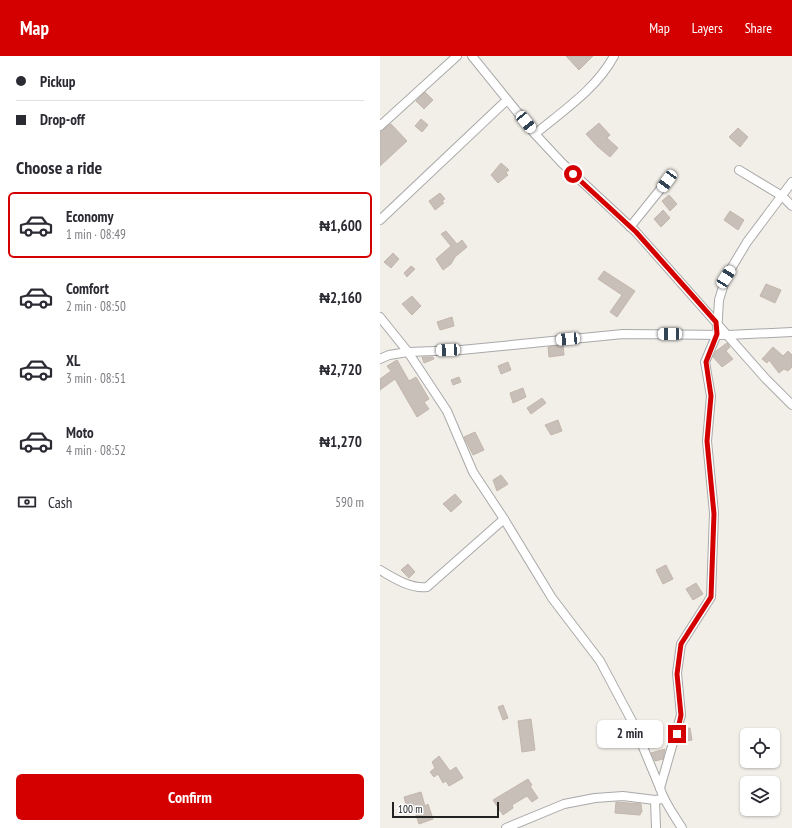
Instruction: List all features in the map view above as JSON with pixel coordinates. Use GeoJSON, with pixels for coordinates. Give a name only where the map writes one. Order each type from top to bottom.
{"type":"FeatureCollection","features":[{"type":"Feature","properties":{"kind":"street"},"geometry":{"type":"LineString","coordinates":[[380,126],[458,56]]}},
{"type":"Feature","properties":{"kind":"street"},"geometry":{"type":"LineString","coordinates":[[472,56],[535,134],[562,163],[630,226],[766,379],[792,405]]}},
{"type":"Feature","properties":{"kind":"street"},"geometry":{"type":"LineString","coordinates":[[535,134],[593,86],[606,72],[614,56]]}},
{"type":"Feature","properties":{"kind":"street"},"geometry":{"type":"LineString","coordinates":[[380,220],[507,100]]}},
{"type":"Feature","properties":{"kind":"street"},"geometry":{"type":"LineString","coordinates":[[739,170],[782,196],[792,206]]}},
{"type":"Feature","properties":{"kind":"street"},"geometry":{"type":"LineString","coordinates":[[630,226],[667,181]]}},
{"type":"Feature","properties":{"kind":"street"},"geometry":{"type":"LineString","coordinates":[[656,828],[660,788],[681,715],[677,674],[681,644],[711,597],[714,514],[707,441],[711,396],[706,362],[717,334],[716,322],[719,300],[726,277],[747,242],[792,182]]}},
{"type":"Feature","properties":{"kind":"street"},"geometry":{"type":"LineString","coordinates":[[704,308],[719,300]]}},
{"type":"Feature","properties":{"kind":"street"},"geometry":{"type":"LineString","coordinates":[[380,317],[408,352],[447,411],[473,472],[504,519],[552,598],[600,661],[633,723],[660,788]]}},
{"type":"Feature","properties":{"kind":"street"},"geometry":{"type":"LineString","coordinates":[[380,360],[389,355],[408,352],[461,350],[623,334],[728,335],[792,332]]}},
{"type":"Feature","properties":{"kind":"street"},"geometry":{"type":"LineString","coordinates":[[380,570],[395,579],[418,588],[426,586],[504,519]]}},
{"type":"Feature","properties":{"kind":"street"},"geometry":{"type":"LineString","coordinates":[[506,828],[564,804],[595,798],[623,796],[659,799],[667,802],[682,828]]}},
{"type":"Feature","properties":{"kind":"building"},"geometry":{"type":"Polygon","coordinates":[[[566,56],[593,56],[579,70],[566,56]]]}},
{"type":"Feature","properties":{"kind":"building"},"geometry":{"type":"Polygon","coordinates":[[[425,92],[433,100],[424,109],[416,101],[425,92]]]}},
{"type":"Feature","properties":{"kind":"building"},"geometry":{"type":"Polygon","coordinates":[[[421,119],[428,125],[422,132],[415,126],[421,119]]]}},
{"type":"Feature","properties":{"kind":"building"},"geometry":{"type":"Polygon","coordinates":[[[599,123],[610,135],[607,138],[618,148],[610,157],[586,134],[599,123]]]}},
{"type":"Feature","properties":{"kind":"building"},"geometry":{"type":"Polygon","coordinates":[[[391,124],[407,141],[380,166],[380,131],[391,124]]]}},
{"type":"Feature","properties":{"kind":"building"},"geometry":{"type":"Polygon","coordinates":[[[738,128],[748,137],[740,147],[729,137],[738,128]]]}},
{"type":"Feature","properties":{"kind":"building"},"geometry":{"type":"Polygon","coordinates":[[[501,163],[509,170],[506,173],[508,175],[498,183],[491,175],[501,163]]]}},
{"type":"Feature","properties":{"kind":"building"},"geometry":{"type":"Polygon","coordinates":[[[440,193],[445,199],[442,201],[444,203],[435,210],[429,201],[440,193]]]}},
{"type":"Feature","properties":{"kind":"building"},"geometry":{"type":"Polygon","coordinates":[[[669,195],[677,204],[670,211],[662,201],[669,195]]]}},
{"type":"Feature","properties":{"kind":"building"},"geometry":{"type":"Polygon","coordinates":[[[663,210],[670,218],[661,227],[654,219],[663,210]]]}},
{"type":"Feature","properties":{"kind":"building"},"geometry":{"type":"Polygon","coordinates":[[[730,211],[744,220],[738,230],[724,220],[730,211]]]}},
{"type":"Feature","properties":{"kind":"building"},"geometry":{"type":"Polygon","coordinates":[[[446,231],[457,244],[462,240],[467,247],[455,257],[451,264],[443,270],[436,259],[451,246],[441,234],[446,231]]]}},
{"type":"Feature","properties":{"kind":"building"},"geometry":{"type":"Polygon","coordinates":[[[393,253],[399,259],[391,268],[384,262],[393,253]]]}},
{"type":"Feature","properties":{"kind":"building"},"geometry":{"type":"Polygon","coordinates":[[[411,266],[415,269],[407,277],[404,273],[411,266]]]}},
{"type":"Feature","properties":{"kind":"building"},"geometry":{"type":"Polygon","coordinates":[[[604,271],[635,291],[617,317],[610,312],[622,295],[598,279],[604,271]]]}},
{"type":"Feature","properties":{"kind":"building"},"geometry":{"type":"Polygon","coordinates":[[[766,284],[781,290],[775,303],[760,296],[766,284]]]}},
{"type":"Feature","properties":{"kind":"building"},"geometry":{"type":"Polygon","coordinates":[[[412,296],[421,306],[412,315],[402,304],[412,296]]]}},
{"type":"Feature","properties":{"kind":"building"},"geometry":{"type":"Polygon","coordinates":[[[452,317],[454,326],[440,330],[437,322],[452,317]]]}},
{"type":"Feature","properties":{"kind":"building"},"geometry":{"type":"Polygon","coordinates":[[[727,343],[730,347],[726,351],[733,359],[722,367],[713,357],[716,351],[727,343]]]}},
{"type":"Feature","properties":{"kind":"building"},"geometry":{"type":"Polygon","coordinates":[[[563,345],[564,355],[549,357],[548,347],[563,345]]]}},
{"type":"Feature","properties":{"kind":"building"},"geometry":{"type":"Polygon","coordinates":[[[773,347],[783,356],[788,351],[792,355],[792,367],[788,371],[784,369],[779,373],[769,360],[767,363],[762,359],[773,347]]]}},
{"type":"Feature","properties":{"kind":"building"},"geometry":{"type":"Polygon","coordinates":[[[422,357],[433,357],[434,359],[424,363],[422,357]]]}},
{"type":"Feature","properties":{"kind":"building"},"geometry":{"type":"Polygon","coordinates":[[[397,360],[409,381],[416,377],[429,399],[424,402],[429,409],[417,417],[395,379],[380,390],[380,379],[391,371],[387,366],[397,360]]]}},
{"type":"Feature","properties":{"kind":"building"},"geometry":{"type":"Polygon","coordinates":[[[508,362],[511,370],[501,374],[498,366],[508,362]]]}},
{"type":"Feature","properties":{"kind":"building"},"geometry":{"type":"Polygon","coordinates":[[[459,377],[461,382],[453,385],[451,380],[459,377]]]}},
{"type":"Feature","properties":{"kind":"building"},"geometry":{"type":"Polygon","coordinates":[[[523,388],[526,397],[513,403],[510,393],[523,388]]]}},
{"type":"Feature","properties":{"kind":"building"},"geometry":{"type":"Polygon","coordinates":[[[542,398],[546,403],[531,414],[527,408],[542,398]]]}},
{"type":"Feature","properties":{"kind":"building"},"geometry":{"type":"Polygon","coordinates":[[[558,420],[562,431],[551,435],[545,425],[558,420]]]}},
{"type":"Feature","properties":{"kind":"building"},"geometry":{"type":"Polygon","coordinates":[[[475,432],[484,450],[473,455],[464,437],[475,432]]]}},
{"type":"Feature","properties":{"kind":"building"},"geometry":{"type":"Polygon","coordinates":[[[501,475],[508,484],[497,491],[493,480],[501,475]]]}},
{"type":"Feature","properties":{"kind":"building"},"geometry":{"type":"Polygon","coordinates":[[[455,494],[462,502],[451,512],[443,504],[455,494]]]}},
{"type":"Feature","properties":{"kind":"building"},"geometry":{"type":"Polygon","coordinates":[[[408,564],[415,572],[409,578],[401,570],[408,564]]]}},
{"type":"Feature","properties":{"kind":"building"},"geometry":{"type":"Polygon","coordinates":[[[666,565],[673,579],[663,584],[656,570],[666,565]]]}},
{"type":"Feature","properties":{"kind":"building"},"geometry":{"type":"Polygon","coordinates":[[[696,583],[703,594],[693,600],[686,589],[696,583]]]}},
{"type":"Feature","properties":{"kind":"building"},"geometry":{"type":"Polygon","coordinates":[[[503,705],[508,718],[503,720],[498,707],[503,705]]]}},
{"type":"Feature","properties":{"kind":"building"},"geometry":{"type":"Polygon","coordinates":[[[531,719],[535,750],[522,752],[518,721],[531,719]]]}},
{"type":"Feature","properties":{"kind":"building"},"geometry":{"type":"Polygon","coordinates":[[[690,728],[692,740],[679,742],[683,729],[690,728]]]}},
{"type":"Feature","properties":{"kind":"building"},"geometry":{"type":"Polygon","coordinates":[[[665,749],[663,759],[655,761],[651,753],[665,749]]]}},
{"type":"Feature","properties":{"kind":"building"},"geometry":{"type":"Polygon","coordinates":[[[439,756],[450,771],[456,767],[463,778],[449,786],[446,781],[443,783],[438,774],[434,777],[430,772],[435,768],[432,762],[439,756]]]}},
{"type":"Feature","properties":{"kind":"building"},"geometry":{"type":"Polygon","coordinates":[[[528,779],[532,785],[530,786],[538,798],[532,802],[527,796],[512,805],[513,808],[503,815],[493,800],[528,779]]]}},
{"type":"Feature","properties":{"kind":"building"},"geometry":{"type":"Polygon","coordinates":[[[421,792],[425,806],[428,804],[433,819],[419,824],[413,806],[407,808],[404,797],[421,792]]]}},
{"type":"Feature","properties":{"kind":"building"},"geometry":{"type":"Polygon","coordinates":[[[616,802],[641,804],[642,812],[640,815],[615,813],[616,802]]]}},
{"type":"Feature","properties":{"kind":"route"},"geometry":{"type":"LineString","coordinates":[[573,174],[636,232],[716,322],[717,334],[706,362],[711,396],[707,441],[714,514],[711,597],[681,644],[677,674],[681,715],[677,734]]}}]}
